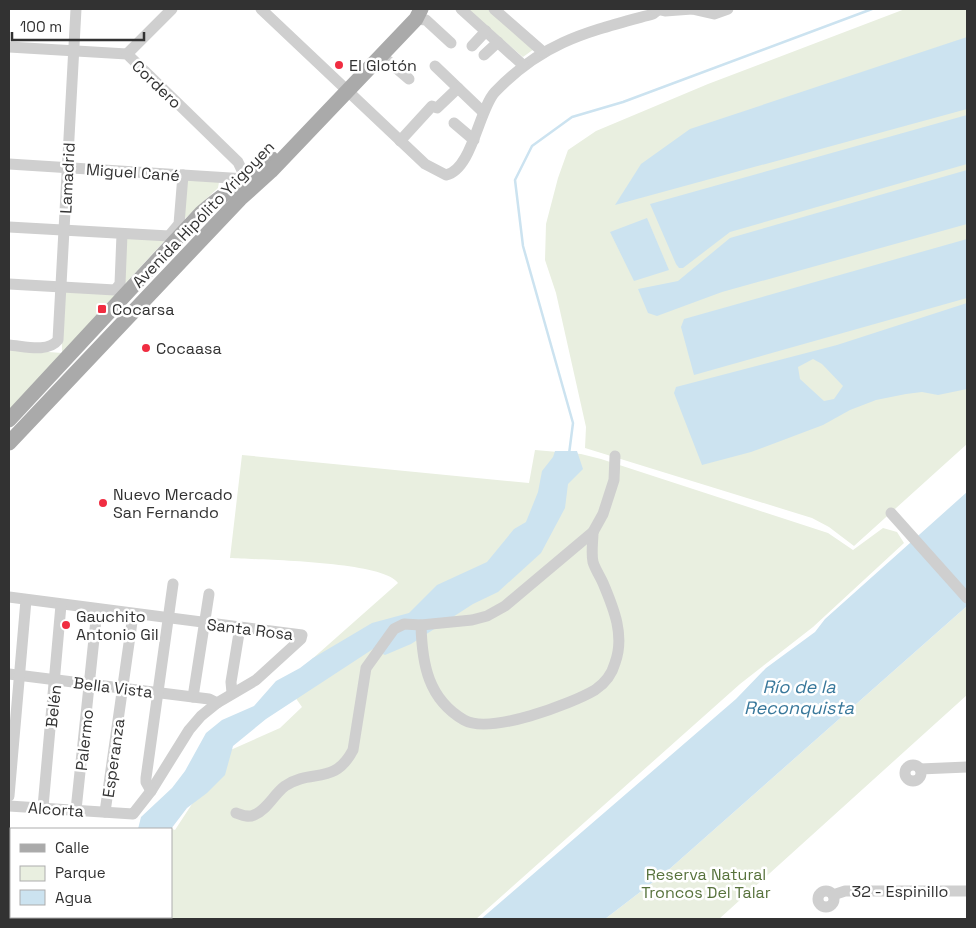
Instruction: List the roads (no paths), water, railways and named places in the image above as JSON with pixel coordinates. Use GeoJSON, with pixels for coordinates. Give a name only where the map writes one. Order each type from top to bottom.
{"type":"FeatureCollection","features":[{"type":"Feature","properties":{"kind":"main road","name":"Avenida Hipólito Yrigoyen"},"geometry":{"type":"LineString","coordinates":[[10,439],[142,302],[250,183],[343,87],[410,13],[418,12]]}},
{"type":"Feature","properties":{"kind":"main road","name":"Avenida Hipólito Yrigoyen"},"geometry":{"type":"LineString","coordinates":[[343,87],[381,55],[418,12]]}},
{"type":"Feature","properties":{"kind":"main road","name":"Avenida Hipólito Yrigoyen"},"geometry":{"type":"LineString","coordinates":[[9,420],[214,201],[250,183]]}},
{"type":"Feature","properties":{"kind":"main road"},"geometry":{"type":"LineString","coordinates":[[129,291],[142,302]]}},
{"type":"Feature","properties":{"kind":"street","name":"Lamadrid"},"geometry":{"type":"LineString","coordinates":[[9,345],[47,348],[58,340],[76,9]]}},
{"type":"Feature","properties":{"kind":"street"},"geometry":{"type":"LineString","coordinates":[[127,54],[172,9]]}},
{"type":"Feature","properties":{"kind":"street"},"geometry":{"type":"LineString","coordinates":[[261,9],[425,164],[446,175],[456,171],[474,140],[490,97],[524,65],[543,52],[587,32],[653,14],[657,9],[692,9],[714,14],[728,9]]}},
{"type":"Feature","properties":{"kind":"street"},"geometry":{"type":"LineString","coordinates":[[461,9],[524,65]]}},
{"type":"Feature","properties":{"kind":"street"},"geometry":{"type":"LineString","coordinates":[[494,9],[543,52]]}},
{"type":"Feature","properties":{"kind":"street"},"geometry":{"type":"LineString","coordinates":[[418,12],[452,42]]}},
{"type":"Feature","properties":{"kind":"street"},"geometry":{"type":"LineString","coordinates":[[472,46],[486,31]]}},
{"type":"Feature","properties":{"kind":"street"},"geometry":{"type":"LineString","coordinates":[[484,55],[498,42]]}},
{"type":"Feature","properties":{"kind":"street","name":"Cordero"},"geometry":{"type":"LineString","coordinates":[[9,47],[127,54],[238,162],[250,183]]}},
{"type":"Feature","properties":{"kind":"street"},"geometry":{"type":"LineString","coordinates":[[381,55],[409,79]]}},
{"type":"Feature","properties":{"kind":"street"},"geometry":{"type":"LineString","coordinates":[[436,66],[483,112]]}},
{"type":"Feature","properties":{"kind":"street"},"geometry":{"type":"LineString","coordinates":[[400,140],[432,106],[437,108],[458,88]]}},
{"type":"Feature","properties":{"kind":"street"},"geometry":{"type":"LineString","coordinates":[[454,123],[474,140]]}},
{"type":"Feature","properties":{"kind":"street","name":"Miguel Cané"},"geometry":{"type":"LineString","coordinates":[[9,164],[183,175],[250,183]]}},
{"type":"Feature","properties":{"kind":"street"},"geometry":{"type":"LineString","coordinates":[[9,227],[169,236],[179,224],[183,175]]}},
{"type":"Feature","properties":{"kind":"street"},"geometry":{"type":"LineString","coordinates":[[9,284],[111,291],[118,288],[122,234]]}},
{"type":"Feature","properties":{"kind":"street"},"geometry":{"type":"LineString","coordinates":[[236,813],[244,816],[253,816],[262,810],[284,787],[294,781],[339,770],[347,762],[353,750],[366,668],[394,629],[404,624],[421,625],[487,616],[505,606],[593,532],[603,514],[614,480],[615,456]]}},
{"type":"Feature","properties":{"kind":"street"},"geometry":{"type":"LineString","coordinates":[[891,513],[967,598]]}},
{"type":"Feature","properties":{"kind":"street"},"geometry":{"type":"LineString","coordinates":[[421,625],[422,650],[434,693],[449,710],[466,722],[483,724],[538,715],[596,690],[608,678],[615,664],[621,644],[617,623],[593,562],[593,532]]}},
{"type":"Feature","properties":{"kind":"street"},"geometry":{"type":"LineString","coordinates":[[151,791],[146,778],[173,584]]}},
{"type":"Feature","properties":{"kind":"street"},"geometry":{"type":"LineString","coordinates":[[192,697],[209,594]]}},
{"type":"Feature","properties":{"kind":"street","name":"Santa Rosa"},"geometry":{"type":"LineString","coordinates":[[9,597],[97,610],[302,635],[301,639],[256,680],[232,693],[201,716],[189,730],[151,791]]}},
{"type":"Feature","properties":{"kind":"street"},"geometry":{"type":"LineString","coordinates":[[9,796],[14,674],[26,600]]}},
{"type":"Feature","properties":{"kind":"street","name":"Belén"},"geometry":{"type":"LineString","coordinates":[[43,807],[62,604]]}},
{"type":"Feature","properties":{"kind":"street","name":"Palermo"},"geometry":{"type":"LineString","coordinates":[[76,810],[97,610]]}},
{"type":"Feature","properties":{"kind":"street","name":"Esperanza"},"geometry":{"type":"LineString","coordinates":[[105,812],[124,689],[133,614]]}},
{"type":"Feature","properties":{"kind":"street"},"geometry":{"type":"LineString","coordinates":[[232,693],[231,682],[240,627]]}},
{"type":"Feature","properties":{"kind":"street","name":"Bella Vista"},"geometry":{"type":"LineString","coordinates":[[14,674],[209,699],[217,703]]}},
{"type":"Feature","properties":{"kind":"street"},"geometry":{"type":"LineString","coordinates":[[920,769],[967,767]]}},
{"type":"Feature","properties":{"kind":"street","name":"Alcorta"},"geometry":{"type":"LineString","coordinates":[[9,806],[133,814],[151,791]]}},
{"type":"Feature","properties":{"kind":"street","name":"32 - Espinillo"},"geometry":{"type":"LineString","coordinates":[[833,895],[845,892],[967,891]]}},
{"type":"Feature","properties":{"kind":"water"},"geometry":{"type":"Polygon","coordinates":[[[967,37],[967,109],[615,205],[641,164],[690,129],[967,37]]]}},
{"type":"Feature","properties":{"kind":"water"},"geometry":{"type":"Polygon","coordinates":[[[967,115],[967,164],[730,232],[683,268],[679,268],[676,264],[650,204],[967,115]]]}},
{"type":"Feature","properties":{"kind":"water"},"geometry":{"type":"Polygon","coordinates":[[[967,170],[967,224],[722,292],[657,316],[648,313],[638,289],[678,281],[730,238],[967,170]]]}},
{"type":"Feature","properties":{"kind":"water"},"geometry":{"type":"Polygon","coordinates":[[[647,218],[669,270],[634,281],[610,232],[647,218]]]}},
{"type":"Feature","properties":{"kind":"water"},"geometry":{"type":"Polygon","coordinates":[[[967,239],[967,298],[694,375],[681,327],[684,319],[967,239]]]}},
{"type":"Feature","properties":{"kind":"water"},"geometry":{"type":"Polygon","coordinates":[[[967,303],[967,389],[938,395],[922,392],[876,400],[850,410],[823,425],[751,452],[702,465],[674,393],[676,387],[837,345],[967,303]],[[813,359],[798,367],[800,379],[824,401],[834,399],[843,386],[822,364],[813,359]]]}},
{"type":"Feature","properties":{"kind":"water"},"geometry":{"type":"Polygon","coordinates":[[[555,451],[577,451],[583,469],[568,484],[565,508],[541,553],[498,592],[473,604],[411,644],[385,655],[373,649],[266,719],[233,746],[225,775],[207,793],[187,808],[172,828],[138,828],[141,817],[172,788],[185,771],[206,733],[222,720],[254,706],[276,681],[300,668],[313,658],[372,623],[409,613],[437,585],[487,562],[514,529],[526,522],[538,492],[542,471],[553,457],[555,451]]]}},
{"type":"Feature","properties":{"kind":"water","name":"Río de la Reconquista"},"geometry":{"type":"Polygon","coordinates":[[[967,492],[967,606],[665,873],[605,919],[481,919],[736,699],[766,668],[815,632],[825,619],[967,492]]]}},
{"type":"Feature","properties":{"kind":"waterway"},"geometry":{"type":"LineString","coordinates":[[569,454],[573,423],[523,246],[515,180],[532,146],[572,117],[623,102],[872,9]]}},
{"type":"Feature","properties":{"kind":"place","name":"El Glotón"},"geometry":{"type":"Point","coordinates":[339,65]}},
{"type":"Feature","properties":{"kind":"place","name":"Cocarsa"},"geometry":{"type":"Point","coordinates":[102,309]}},
{"type":"Feature","properties":{"kind":"place","name":"Cocaasa"},"geometry":{"type":"Point","coordinates":[146,348]}},
{"type":"Feature","properties":{"kind":"place","name":"Nuevo Mercado San Fernando"},"geometry":{"type":"Point","coordinates":[103,503]}},
{"type":"Feature","properties":{"kind":"place","name":"Gauchito Antonio Gil"},"geometry":{"type":"Point","coordinates":[66,625]}},
{"type":"Feature","properties":{"kind":"park label","name":"Reserva Natural Troncos Del Talar"},"geometry":{"type":"Point","coordinates":[706,883]}}]}
